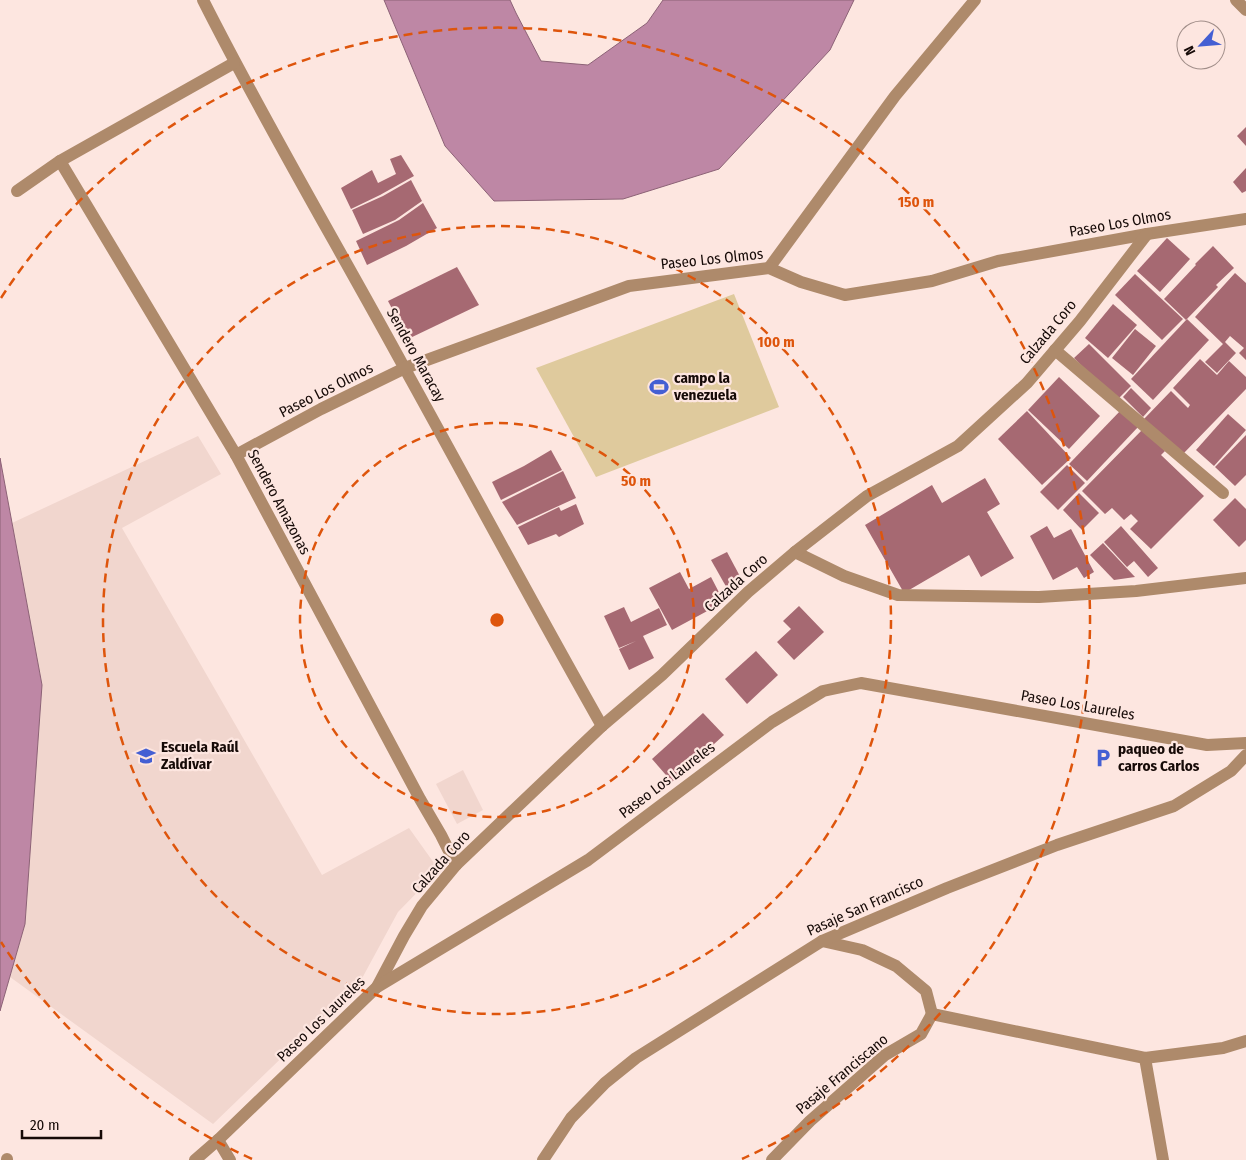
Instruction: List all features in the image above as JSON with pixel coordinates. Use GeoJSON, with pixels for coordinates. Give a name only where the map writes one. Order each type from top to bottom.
{"type":"FeatureCollection","features":[{"type":"Feature","properties":{"kind":"street","name":"Sendero Maracay"},"geometry":{"type":"LineString","coordinates":[[203,0],[234,62],[602,726]]}},
{"type":"Feature","properties":{"kind":"street"},"geometry":{"type":"LineString","coordinates":[[769,268],[895,96],[975,0]]}},
{"type":"Feature","properties":{"kind":"street"},"geometry":{"type":"LineString","coordinates":[[1236,0],[1246,10]]}},
{"type":"Feature","properties":{"kind":"street"},"geometry":{"type":"LineString","coordinates":[[17,191],[60,161],[234,62]]}},
{"type":"Feature","properties":{"kind":"street","name":"Sendero Amazonas"},"geometry":{"type":"LineString","coordinates":[[60,161],[236,455],[456,865]]}},
{"type":"Feature","properties":{"kind":"street","name":"Paseo Los Olmos"},"geometry":{"type":"LineString","coordinates":[[236,455],[320,409],[405,368],[629,286],[769,268],[801,282],[845,295],[932,281],[998,261],[1147,234],[1246,219]]}},
{"type":"Feature","properties":{"kind":"street","name":"Calzada Coro"},"geometry":{"type":"LineString","coordinates":[[377,987],[422,906],[456,865],[602,726],[662,675],[748,592],[795,552],[867,496],[958,446],[1027,384],[1080,321],[1147,234]]}},
{"type":"Feature","properties":{"kind":"street"},"geometry":{"type":"LineString","coordinates":[[1055,350],[1223,493]]}},
{"type":"Feature","properties":{"kind":"street"},"geometry":{"type":"LineString","coordinates":[[795,552],[844,576],[898,595],[1039,597],[1136,591],[1246,578]]}},
{"type":"Feature","properties":{"kind":"street","name":"Paseo Los Laureles"},"geometry":{"type":"LineString","coordinates":[[195,1160],[377,987],[588,860],[772,722],[823,691],[860,683],[1207,745],[1246,743]]}},
{"type":"Feature","properties":{"kind":"street","name":"Pasaje San Francisco"},"geometry":{"type":"LineString","coordinates":[[543,1160],[571,1118],[605,1083],[621,1070],[644,1053],[822,941],[1057,844],[1174,806],[1231,772],[1246,755]]}},
{"type":"Feature","properties":{"kind":"street"},"geometry":{"type":"LineString","coordinates":[[822,941],[862,950],[896,966],[926,991],[932,1014],[1145,1058],[1223,1048],[1246,1041]]}},
{"type":"Feature","properties":{"kind":"street","name":"Pasaje Franciscano"},"geometry":{"type":"LineString","coordinates":[[772,1160],[810,1121],[885,1055],[921,1034],[932,1014]]}},
{"type":"Feature","properties":{"kind":"street"},"geometry":{"type":"LineString","coordinates":[[1145,1058],[1163,1160]]}},
{"type":"Feature","properties":{"kind":"street"},"geometry":{"type":"LineString","coordinates":[[218,1140],[230,1160]]}},
{"type":"Feature","properties":{"kind":"shaded area"},"geometry":{"type":"Polygon","coordinates":[[[384,0],[510,0],[541,61],[588,65],[647,23],[663,0],[854,0],[830,50],[719,169],[623,199],[494,201],[445,146],[384,0]]]}},
{"type":"Feature","properties":{"kind":"shaded area","name":"campo la venezuela"},"geometry":{"type":"Polygon","coordinates":[[[734,294],[779,407],[596,477],[536,368],[734,294]]]}},
{"type":"Feature","properties":{"kind":"shaded area","name":"Escuela Raúl Zaldívar"},"geometry":{"type":"Polygon","coordinates":[[[198,436],[221,474],[122,528],[322,875],[409,828],[439,870],[398,912],[360,982],[213,1124],[10,977],[25,924],[42,685],[12,523],[198,436]]]}},
{"type":"Feature","properties":{"kind":"shaded area"},"geometry":{"type":"Polygon","coordinates":[[[0,458],[42,685],[25,924],[0,1011],[0,458]]]}},
{"type":"Feature","properties":{"kind":"shaded area"},"geometry":{"type":"Polygon","coordinates":[[[463,770],[483,810],[457,824],[436,784],[463,770]]]}},
{"type":"Feature","properties":{"kind":"building"},"geometry":{"type":"Polygon","coordinates":[[[1246,127],[1246,146],[1237,136],[1246,127]]]}},
{"type":"Feature","properties":{"kind":"building"},"geometry":{"type":"Polygon","coordinates":[[[401,155],[414,176],[351,209],[341,188],[372,170],[378,183],[396,174],[390,159],[401,155]]]}},
{"type":"Feature","properties":{"kind":"building"},"geometry":{"type":"Polygon","coordinates":[[[1246,168],[1246,191],[1242,193],[1233,182],[1246,168]]]}},
{"type":"Feature","properties":{"kind":"building"},"geometry":{"type":"Polygon","coordinates":[[[411,180],[422,201],[395,220],[363,234],[352,210],[383,196],[411,180]]]}},
{"type":"Feature","properties":{"kind":"building"},"geometry":{"type":"Polygon","coordinates":[[[423,203],[437,228],[367,265],[356,241],[399,220],[423,203]]]}},
{"type":"Feature","properties":{"kind":"building"},"geometry":{"type":"Polygon","coordinates":[[[1167,238],[1190,259],[1160,292],[1137,271],[1167,238]]]}},
{"type":"Feature","properties":{"kind":"building"},"geometry":{"type":"Polygon","coordinates":[[[1213,246],[1234,268],[1216,285],[1218,287],[1186,320],[1164,299],[1213,246]]]}},
{"type":"Feature","properties":{"kind":"building"},"geometry":{"type":"Polygon","coordinates":[[[457,267],[479,305],[408,339],[388,301],[457,267]]]}},
{"type":"Feature","properties":{"kind":"building"},"geometry":{"type":"Polygon","coordinates":[[[1235,273],[1246,283],[1246,360],[1239,353],[1244,348],[1230,336],[1225,342],[1236,353],[1217,373],[1205,362],[1223,344],[1195,317],[1235,273]]]}},
{"type":"Feature","properties":{"kind":"building"},"geometry":{"type":"Polygon","coordinates":[[[1135,274],[1183,319],[1162,340],[1115,295],[1135,274]]]}},
{"type":"Feature","properties":{"kind":"building"},"geometry":{"type":"Polygon","coordinates":[[[1113,304],[1137,325],[1108,358],[1085,338],[1113,304]]]}},
{"type":"Feature","properties":{"kind":"building"},"geometry":{"type":"Polygon","coordinates":[[[1187,319],[1209,340],[1153,400],[1131,379],[1187,319]]]}},
{"type":"Feature","properties":{"kind":"building"},"geometry":{"type":"Polygon","coordinates":[[[1135,329],[1156,346],[1133,375],[1112,358],[1135,329]]]}},
{"type":"Feature","properties":{"kind":"building"},"geometry":{"type":"Polygon","coordinates":[[[1089,344],[1131,386],[1116,401],[1074,358],[1089,344]]]}},
{"type":"Feature","properties":{"kind":"building"},"geometry":{"type":"Polygon","coordinates":[[[1200,359],[1217,375],[1229,361],[1246,377],[1246,389],[1182,455],[1144,419],[1171,391],[1188,408],[1190,405],[1173,388],[1200,359]]]}},
{"type":"Feature","properties":{"kind":"building"},"geometry":{"type":"Polygon","coordinates":[[[1059,377],[1100,416],[1069,449],[1028,410],[1059,377]]]}},
{"type":"Feature","properties":{"kind":"building"},"geometry":{"type":"Polygon","coordinates":[[[1131,388],[1151,408],[1143,417],[1123,397],[1131,388]]]}},
{"type":"Feature","properties":{"kind":"building"},"geometry":{"type":"Polygon","coordinates":[[[1122,409],[1139,426],[1087,481],[1069,464],[1122,409]]]}},
{"type":"Feature","properties":{"kind":"building"},"geometry":{"type":"Polygon","coordinates":[[[1027,411],[1071,458],[1042,485],[998,439],[1027,411]]]}},
{"type":"Feature","properties":{"kind":"building"},"geometry":{"type":"Polygon","coordinates":[[[1228,414],[1246,430],[1214,466],[1196,450],[1228,414]]]}},
{"type":"Feature","properties":{"kind":"building"},"geometry":{"type":"Polygon","coordinates":[[[1143,429],[1165,451],[1161,455],[1204,496],[1151,549],[1130,529],[1138,521],[1131,514],[1124,520],[1112,508],[1105,514],[1082,491],[1143,429]]]}},
{"type":"Feature","properties":{"kind":"building"},"geometry":{"type":"Polygon","coordinates":[[[1246,435],[1246,475],[1235,486],[1215,467],[1246,435]]]}},
{"type":"Feature","properties":{"kind":"building"},"geometry":{"type":"Polygon","coordinates":[[[551,450],[562,470],[501,500],[492,482],[551,450]]]}},
{"type":"Feature","properties":{"kind":"building"},"geometry":{"type":"Polygon","coordinates":[[[1067,465],[1085,483],[1058,510],[1040,492],[1067,465]]]}},
{"type":"Feature","properties":{"kind":"building"},"geometry":{"type":"Polygon","coordinates":[[[563,471],[576,498],[517,525],[502,502],[563,471]]]}},
{"type":"Feature","properties":{"kind":"building"},"geometry":{"type":"Polygon","coordinates":[[[985,478],[1000,504],[987,512],[1014,558],[981,577],[969,555],[904,593],[865,525],[932,485],[942,503],[985,478]]]}},
{"type":"Feature","properties":{"kind":"building"},"geometry":{"type":"Polygon","coordinates":[[[1079,493],[1099,513],[1082,530],[1063,510],[1079,493]]]}},
{"type":"Feature","properties":{"kind":"building"},"geometry":{"type":"Polygon","coordinates":[[[1235,498],[1246,509],[1246,540],[1239,547],[1213,520],[1235,498]]]}},
{"type":"Feature","properties":{"kind":"building"},"geometry":{"type":"Polygon","coordinates":[[[576,504],[584,524],[559,537],[556,534],[528,545],[518,527],[559,507],[561,511],[576,504]]]}},
{"type":"Feature","properties":{"kind":"building"},"geometry":{"type":"Polygon","coordinates":[[[1047,526],[1054,538],[1071,529],[1094,572],[1084,578],[1077,567],[1053,580],[1030,536],[1047,526]]]}},
{"type":"Feature","properties":{"kind":"building"},"geometry":{"type":"Polygon","coordinates":[[[1121,526],[1158,568],[1148,577],[1134,561],[1127,567],[1104,542],[1121,526]]]}},
{"type":"Feature","properties":{"kind":"building"},"geometry":{"type":"Polygon","coordinates":[[[1103,543],[1135,577],[1114,580],[1090,555],[1103,543]]]}},
{"type":"Feature","properties":{"kind":"building"},"geometry":{"type":"Polygon","coordinates":[[[727,552],[743,582],[728,590],[711,560],[727,552]]]}},
{"type":"Feature","properties":{"kind":"building"},"geometry":{"type":"Polygon","coordinates":[[[680,572],[689,589],[711,577],[724,602],[672,630],[649,588],[680,572]]]}},
{"type":"Feature","properties":{"kind":"building"},"geometry":{"type":"Polygon","coordinates":[[[799,606],[824,632],[794,660],[777,642],[791,629],[783,621],[799,606]]]}},
{"type":"Feature","properties":{"kind":"building"},"geometry":{"type":"Polygon","coordinates":[[[624,607],[631,622],[659,608],[667,625],[643,636],[654,658],[629,670],[619,649],[636,641],[619,648],[604,616],[624,607]]]}},
{"type":"Feature","properties":{"kind":"building"},"geometry":{"type":"Polygon","coordinates":[[[756,651],[778,675],[747,704],[725,679],[756,651]]]}},
{"type":"Feature","properties":{"kind":"building"},"geometry":{"type":"Polygon","coordinates":[[[703,713],[724,735],[672,782],[652,759],[703,713]]]}},
{"type":"Feature","properties":{"kind":"place","name":"campo la venezuela"},"geometry":{"type":"Point","coordinates":[659,387]}},
{"type":"Feature","properties":{"kind":"place","name":"Escuela Raúl Zaldívar"},"geometry":{"type":"Point","coordinates":[146,756]}},
{"type":"Feature","properties":{"kind":"place","name":"paqueo de carros Carlos"},"geometry":{"type":"Point","coordinates":[1103,758]}}]}
